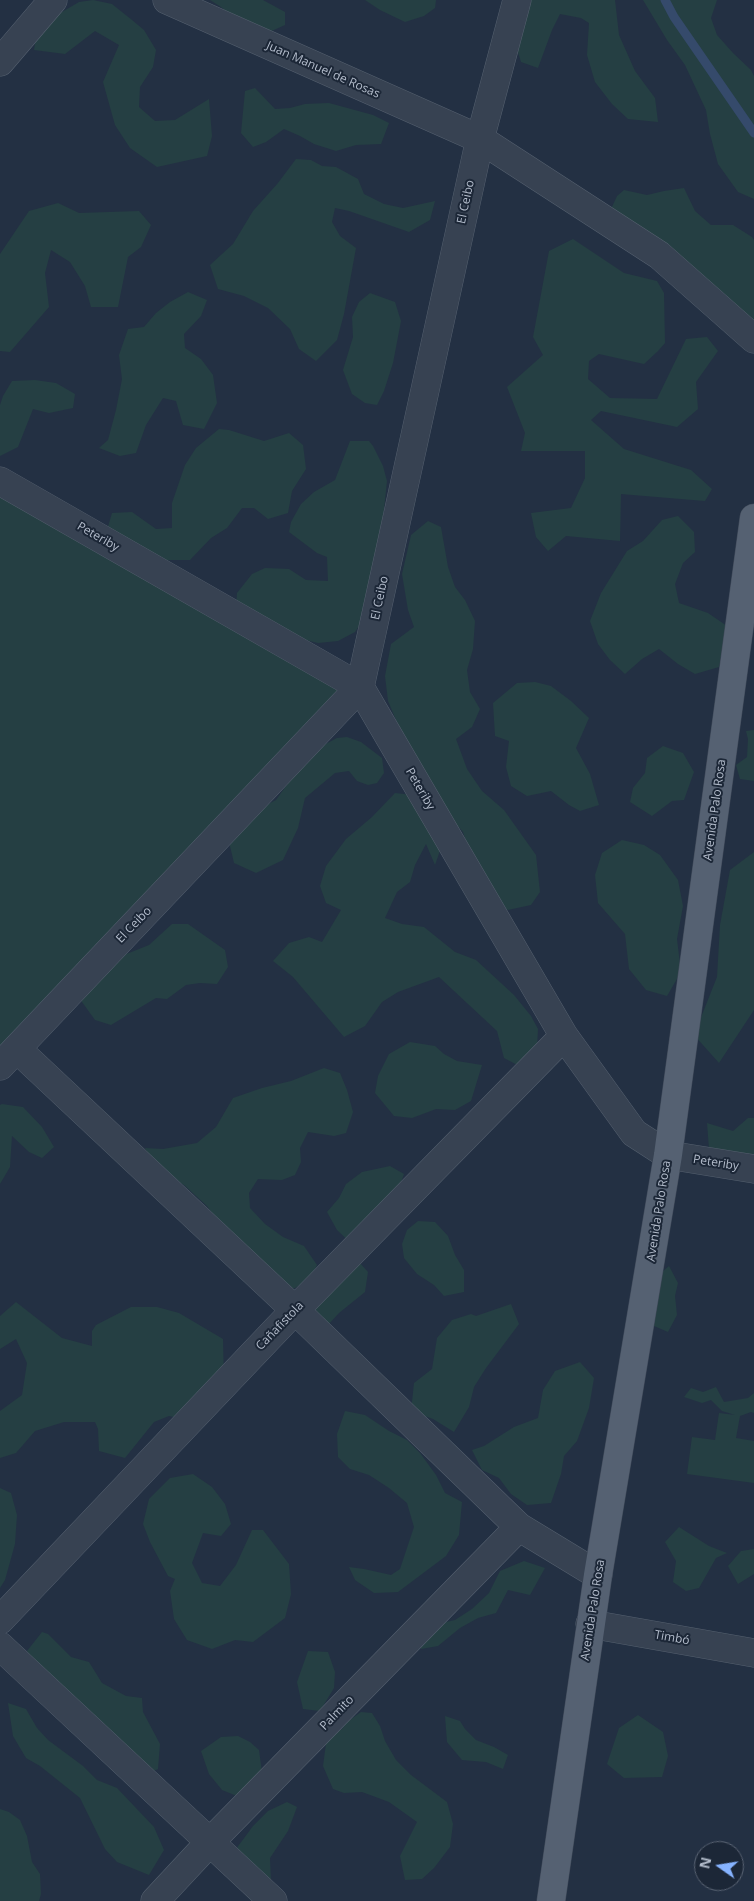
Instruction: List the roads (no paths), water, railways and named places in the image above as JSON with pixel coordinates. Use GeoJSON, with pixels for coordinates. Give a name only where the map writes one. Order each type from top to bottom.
{"type":"FeatureCollection","features":[{"type":"Feature","properties":{"kind":"main road","name":"Avenida Palo Rosa"},"geometry":{"type":"LineString","coordinates":[[551,1901],[590,1624],[668,1155],[754,518]]}},
{"type":"Feature","properties":{"kind":"street"},"geometry":{"type":"LineString","coordinates":[[0,62],[53,0]]}},
{"type":"Feature","properties":{"kind":"street","name":"Juan Manuel de Rosas"},"geometry":{"type":"LineString","coordinates":[[167,0],[480,139],[659,255],[754,340]]}},
{"type":"Feature","properties":{"kind":"street","name":"El Ceibo"},"geometry":{"type":"LineString","coordinates":[[8,1057],[360,687],[480,139],[517,0]]}},
{"type":"Feature","properties":{"kind":"street","name":"Peteriby"},"geometry":{"type":"LineString","coordinates":[[0,481],[360,687],[564,1036],[634,1133],[668,1155],[754,1168]]}},
{"type":"Feature","properties":{"kind":"street","name":"Cañafistola"},"geometry":{"type":"LineString","coordinates":[[0,1620],[295,1310],[564,1036]]}},
{"type":"Feature","properties":{"kind":"street"},"geometry":{"type":"LineString","coordinates":[[8,1057],[295,1310],[519,1527],[598,1575]]}},
{"type":"Feature","properties":{"kind":"street","name":"Palmito"},"geometry":{"type":"LineString","coordinates":[[155,1901],[209,1843],[519,1527]]}},
{"type":"Feature","properties":{"kind":"street","name":"Timbó"},"geometry":{"type":"LineString","coordinates":[[590,1624],[754,1653]]}},
{"type":"Feature","properties":{"kind":"street"},"geometry":{"type":"LineString","coordinates":[[0,1646],[272,1901]]}},
{"type":"Feature","properties":{"kind":"waterway"},"geometry":{"type":"LineString","coordinates":[[665,0],[674,17],[754,133]]}}]}
